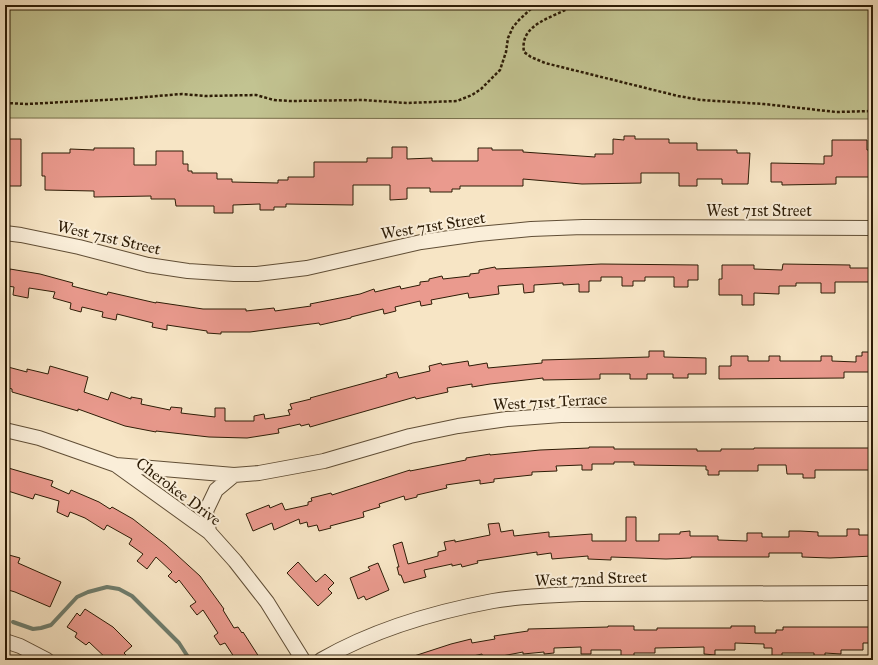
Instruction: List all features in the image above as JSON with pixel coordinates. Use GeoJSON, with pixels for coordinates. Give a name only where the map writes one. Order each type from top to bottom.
{"type":"FeatureCollection","features":[{"type":"Feature","properties":{"kind":"street","name":"West 71st Street"},"geometry":{"type":"LineString","coordinates":[[5,233],[80,247],[148,265],[188,271],[257,274],[308,268],[422,242],[478,234],[531,229],[583,227],[873,228]]}},
{"type":"Feature","properties":{"kind":"street","name":"West 71st Terrace"},"geometry":{"type":"LineString","coordinates":[[116,465],[234,475],[281,470],[317,462],[410,436],[458,426],[507,419],[561,415],[873,414]]}},
{"type":"Feature","properties":{"kind":"street","name":"Cherokee Drive"},"geometry":{"type":"LineString","coordinates":[[5,430],[39,438],[116,465],[209,532],[235,561],[267,602],[303,660]]}},
{"type":"Feature","properties":{"kind":"street"},"geometry":{"type":"LineString","coordinates":[[209,532],[206,511],[216,490],[234,475]]}},
{"type":"Feature","properties":{"kind":"street","name":"West 72nd Street"},"geometry":{"type":"LineString","coordinates":[[321,660],[362,640],[403,624],[446,611],[494,601],[537,596],[581,594],[873,593]]}},
{"type":"Feature","properties":{"kind":"street"},"geometry":{"type":"LineString","coordinates":[[5,640],[47,660]]}},
{"type":"Feature","properties":{"kind":"path"},"geometry":{"type":"LineString","coordinates":[[5,103],[27,104],[182,94],[205,96],[256,95],[274,100],[290,101],[363,100],[407,103],[457,101],[472,95],[481,89],[500,70],[506,52],[508,38],[513,27],[518,20],[535,5]]}},
{"type":"Feature","properties":{"kind":"path"},"geometry":{"type":"LineString","coordinates":[[560,5],[564,10]]}},
{"type":"Feature","properties":{"kind":"path"},"geometry":{"type":"LineString","coordinates":[[574,5],[536,25],[526,34],[523,44],[524,52],[545,63],[678,96],[702,100],[764,104],[836,112],[873,111]]}},
{"type":"Feature","properties":{"kind":"green space"},"geometry":{"type":"Polygon","coordinates":[[[5,5],[873,5],[873,119],[5,118],[5,5]]]}},
{"type":"Feature","properties":{"kind":"building"},"geometry":{"type":"Polygon","coordinates":[[[624,136],[635,136],[635,139],[669,139],[669,143],[697,143],[697,150],[737,150],[737,153],[750,153],[748,184],[722,184],[722,179],[697,179],[697,186],[679,186],[679,173],[641,173],[641,183],[582,184],[523,179],[523,186],[460,186],[460,189],[452,189],[452,192],[430,192],[430,188],[407,188],[407,199],[390,200],[390,185],[353,185],[353,205],[286,204],[286,207],[274,207],[274,210],[260,210],[260,204],[233,205],[233,213],[214,213],[214,206],[176,206],[175,199],[151,199],[151,196],[94,197],[94,191],[45,190],[45,176],[42,176],[42,153],[70,153],[70,149],[94,150],[94,148],[134,148],[134,165],[156,165],[156,151],[183,151],[183,164],[188,164],[188,171],[192,171],[192,173],[217,173],[217,179],[232,179],[232,182],[278,183],[278,180],[288,180],[288,177],[314,177],[314,162],[367,162],[367,158],[392,158],[392,147],[407,147],[407,159],[432,158],[432,161],[478,161],[478,148],[492,148],[492,150],[523,150],[523,152],[595,157],[595,154],[613,154],[613,139],[624,140],[624,136]]]}},
{"type":"Feature","properties":{"kind":"building"},"geometry":{"type":"Polygon","coordinates":[[[5,139],[21,139],[21,186],[5,186],[5,139]]]}},
{"type":"Feature","properties":{"kind":"building"},"geometry":{"type":"Polygon","coordinates":[[[832,140],[867,140],[867,150],[870,150],[870,177],[836,177],[836,184],[782,185],[782,182],[771,182],[771,163],[824,164],[824,156],[832,156],[832,140]]]}},
{"type":"Feature","properties":{"kind":"building"},"geometry":{"type":"Polygon","coordinates":[[[601,264],[698,265],[698,280],[688,280],[688,287],[674,287],[674,277],[645,277],[645,281],[633,281],[633,286],[622,286],[622,277],[601,277],[601,281],[589,281],[589,292],[579,292],[579,284],[563,285],[563,283],[534,285],[534,292],[524,293],[523,284],[498,286],[499,294],[469,298],[468,293],[431,300],[432,304],[421,306],[420,301],[395,307],[396,311],[384,314],[383,309],[320,325],[319,323],[250,332],[221,332],[221,334],[207,333],[207,331],[167,325],[167,330],[152,327],[153,323],[117,314],[116,320],[102,317],[103,312],[82,307],[81,312],[70,309],[71,303],[53,298],[55,292],[29,288],[28,298],[13,295],[14,287],[7,286],[10,269],[40,274],[73,283],[72,286],[107,295],[108,292],[156,303],[203,309],[246,309],[246,311],[274,308],[275,311],[311,306],[310,304],[360,294],[374,289],[375,292],[400,286],[401,289],[420,285],[420,282],[429,281],[429,279],[442,276],[443,279],[470,276],[470,274],[479,273],[479,270],[495,267],[496,269],[601,264]]]}},
{"type":"Feature","properties":{"kind":"building"},"geometry":{"type":"Polygon","coordinates":[[[783,264],[850,265],[850,268],[873,268],[873,282],[835,282],[835,293],[821,293],[821,283],[796,283],[796,286],[779,286],[779,294],[754,293],[754,305],[742,305],[742,295],[719,295],[719,279],[722,279],[722,265],[754,265],[754,269],[782,270],[783,264]]]}},
{"type":"Feature","properties":{"kind":"building"},"geometry":{"type":"Polygon","coordinates":[[[649,351],[664,351],[664,357],[706,358],[706,374],[688,374],[688,378],[673,378],[673,374],[647,374],[647,379],[630,379],[630,374],[600,374],[600,379],[543,380],[543,378],[472,387],[472,384],[447,388],[448,392],[416,399],[415,397],[310,427],[309,424],[301,426],[300,424],[278,429],[279,433],[247,438],[209,437],[156,432],[125,426],[78,409],[78,411],[12,392],[12,389],[5,387],[8,367],[27,372],[27,369],[48,374],[50,366],[88,377],[84,392],[108,400],[111,392],[131,399],[131,397],[142,399],[141,404],[170,410],[171,407],[182,408],[181,413],[215,417],[215,408],[225,408],[225,421],[254,421],[254,416],[264,414],[265,419],[290,415],[288,410],[292,409],[290,404],[387,377],[386,375],[397,372],[399,378],[430,371],[429,366],[441,363],[442,365],[468,361],[469,366],[487,363],[488,368],[542,363],[542,360],[649,357],[649,351]]]}},
{"type":"Feature","properties":{"kind":"building"},"geometry":{"type":"Polygon","coordinates":[[[862,352],[873,352],[873,372],[844,372],[844,378],[719,379],[719,366],[731,366],[731,356],[748,356],[748,361],[769,361],[769,356],[780,356],[780,361],[821,361],[821,356],[832,356],[832,361],[856,362],[856,356],[862,356],[862,352]]]}},
{"type":"Feature","properties":{"kind":"building"},"geometry":{"type":"Polygon","coordinates":[[[589,447],[614,447],[614,449],[697,449],[697,451],[721,451],[721,449],[754,448],[873,448],[873,470],[815,470],[815,478],[803,478],[803,474],[787,474],[786,465],[758,465],[758,471],[719,471],[719,475],[708,475],[706,466],[634,465],[634,462],[592,464],[592,470],[582,470],[582,465],[556,466],[557,471],[532,472],[532,475],[494,479],[494,482],[480,484],[480,480],[446,485],[447,488],[417,495],[417,497],[405,500],[404,496],[379,504],[380,507],[363,512],[364,517],[330,526],[331,528],[319,531],[317,525],[308,527],[307,522],[300,524],[299,519],[274,530],[272,523],[253,531],[246,514],[269,505],[270,508],[282,503],[285,510],[308,505],[308,502],[312,501],[311,498],[331,493],[332,495],[410,470],[466,460],[466,458],[490,454],[589,447]]]}},
{"type":"Feature","properties":{"kind":"building"},"geometry":{"type":"Polygon","coordinates":[[[5,467],[53,481],[51,486],[69,494],[71,490],[99,502],[110,509],[112,507],[133,519],[166,545],[200,576],[224,609],[223,610],[234,628],[238,627],[242,633],[243,632],[261,660],[236,660],[225,643],[220,645],[214,636],[218,633],[203,610],[197,615],[190,606],[196,602],[179,580],[176,583],[168,576],[172,572],[156,557],[147,569],[137,561],[143,554],[129,544],[132,539],[107,525],[104,530],[85,518],[70,512],[68,517],[57,512],[59,501],[35,494],[33,499],[5,490],[5,467]]]}},
{"type":"Feature","properties":{"kind":"building"},"geometry":{"type":"Polygon","coordinates":[[[626,517],[636,517],[636,541],[659,541],[659,534],[680,534],[680,532],[690,531],[690,536],[718,536],[718,540],[747,541],[747,533],[762,533],[762,537],[789,537],[789,531],[800,531],[818,532],[818,536],[847,536],[847,529],[859,529],[859,535],[873,535],[873,556],[830,558],[802,557],[802,553],[769,553],[769,557],[691,557],[666,559],[611,557],[611,560],[588,559],[588,556],[552,559],[551,553],[537,555],[537,552],[477,561],[478,563],[462,567],[461,564],[452,566],[452,564],[424,570],[426,577],[404,583],[401,575],[399,575],[397,567],[399,567],[393,545],[402,542],[408,564],[438,556],[438,552],[446,550],[444,542],[455,540],[455,542],[490,535],[488,524],[499,523],[501,532],[513,530],[514,536],[549,532],[549,537],[592,534],[592,541],[626,541],[626,517]]]}},
{"type":"Feature","properties":{"kind":"building"},"geometry":{"type":"Polygon","coordinates":[[[9,555],[20,558],[18,563],[61,582],[50,607],[5,589],[5,568],[9,555]]]}},
{"type":"Feature","properties":{"kind":"building"},"geometry":{"type":"Polygon","coordinates":[[[298,562],[316,582],[325,574],[334,583],[328,589],[332,593],[318,606],[287,573],[298,562]]]}},
{"type":"Feature","properties":{"kind":"building"},"geometry":{"type":"Polygon","coordinates":[[[378,563],[389,590],[366,600],[364,596],[358,599],[350,578],[370,570],[368,567],[378,563]]]}},
{"type":"Feature","properties":{"kind":"building"},"geometry":{"type":"Polygon","coordinates":[[[85,609],[113,627],[132,646],[124,653],[131,660],[108,660],[89,642],[86,645],[75,637],[77,633],[67,627],[77,613],[80,616],[85,609]]]}},
{"type":"Feature","properties":{"kind":"building"},"geometry":{"type":"Polygon","coordinates":[[[634,626],[634,630],[657,630],[657,628],[731,628],[731,626],[755,626],[755,633],[776,633],[776,630],[783,630],[783,627],[873,627],[873,643],[863,643],[863,650],[841,650],[841,654],[825,653],[825,658],[814,658],[814,653],[782,653],[782,660],[772,660],[772,648],[764,648],[764,644],[735,643],[735,650],[715,650],[715,655],[704,654],[704,647],[655,648],[655,653],[634,653],[634,656],[621,656],[621,650],[591,650],[591,654],[581,654],[581,647],[554,648],[554,653],[544,654],[544,652],[523,654],[523,652],[497,657],[497,660],[483,659],[482,654],[455,660],[408,660],[408,658],[451,644],[471,639],[472,643],[495,639],[494,636],[528,631],[528,629],[634,626]]]}},
{"type":"Feature","properties":{"kind":"waterway"},"geometry":{"type":"LineString","coordinates":[[13,622],[33,629],[51,625],[77,597],[88,592],[107,587],[119,589],[132,596],[179,643],[190,660]]}}]}
